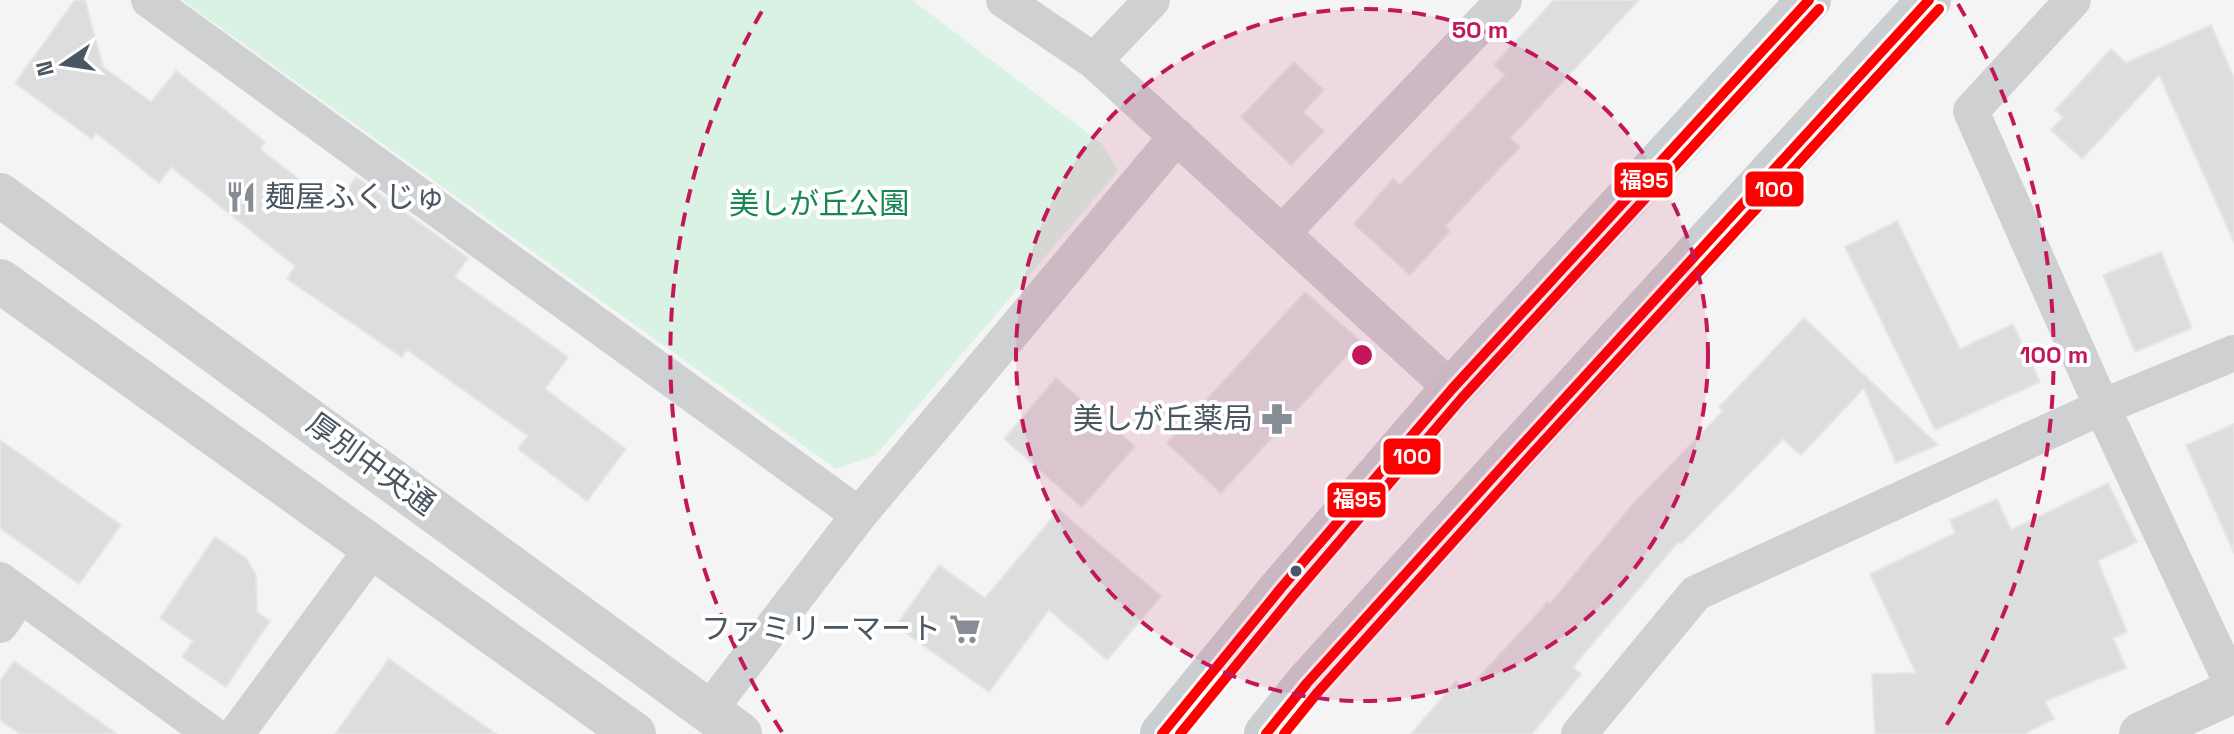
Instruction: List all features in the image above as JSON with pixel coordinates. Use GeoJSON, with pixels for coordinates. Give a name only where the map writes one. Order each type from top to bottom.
{"type":"FeatureCollection","features":[{"type":"Feature","properties":{"kind":"main road"},"geometry":{"type":"LineString","coordinates":[[1162,734],[1281,588],[1452,389],[1809,0]]}},
{"type":"Feature","properties":{"kind":"main road"},"geometry":{"type":"LineString","coordinates":[[1266,734],[1307,683],[1470,502],[1929,0]]}},
{"type":"Feature","properties":{"kind":"street"},"geometry":{"type":"LineString","coordinates":[[149,0],[859,515]]}},
{"type":"Feature","properties":{"kind":"street"},"geometry":{"type":"LineString","coordinates":[[1004,0],[1094,61],[1452,389]]}},
{"type":"Feature","properties":{"kind":"street"},"geometry":{"type":"LineString","coordinates":[[1094,61],[1152,0]]}},
{"type":"Feature","properties":{"kind":"street"},"geometry":{"type":"LineString","coordinates":[[1283,232],[1504,0]]}},
{"type":"Feature","properties":{"kind":"street"},"geometry":{"type":"LineString","coordinates":[[2073,0],[1971,111],[2102,407],[2234,690],[2141,734]]}},
{"type":"Feature","properties":{"kind":"street"},"geometry":{"type":"LineString","coordinates":[[725,722],[859,515],[1177,136]]}},
{"type":"Feature","properties":{"kind":"street","name":"厚別中央通"},"geometry":{"type":"LineString","coordinates":[[0,195],[725,722]]}},
{"type":"Feature","properties":{"kind":"street"},"geometry":{"type":"LineString","coordinates":[[0,281],[634,734]]}},
{"type":"Feature","properties":{"kind":"street"},"geometry":{"type":"LineString","coordinates":[[1579,734],[1696,593],[2102,407],[2234,353]]}},
{"type":"Feature","properties":{"kind":"street"},"geometry":{"type":"LineString","coordinates":[[236,734],[373,548]]}},
{"type":"Feature","properties":{"kind":"street"},"geometry":{"type":"LineString","coordinates":[[0,625],[11,588],[212,734]]}},
{"type":"Feature","properties":{"kind":"green space","name":"美しが丘公園"},"geometry":{"type":"Polygon","coordinates":[[[182,0],[912,0],[1102,144],[1118,171],[876,455],[836,469],[182,0]]]}},
{"type":"Feature","properties":{"kind":"building"},"geometry":{"type":"Polygon","coordinates":[[[75,0],[85,0],[103,67],[151,102],[176,71],[265,142],[260,149],[335,207],[356,177],[468,258],[455,277],[568,357],[545,389],[626,449],[587,501],[518,449],[528,436],[407,350],[402,357],[287,279],[295,266],[171,167],[159,183],[96,133],[92,139],[15,83],[75,0]]]}},
{"type":"Feature","properties":{"kind":"building"},"geometry":{"type":"Polygon","coordinates":[[[1554,0],[1639,0],[1510,138],[1520,147],[1445,226],[1450,231],[1410,275],[1354,224],[1393,179],[1400,185],[1505,75],[1494,65],[1554,0]]]}},
{"type":"Feature","properties":{"kind":"building"},"geometry":{"type":"Polygon","coordinates":[[[2211,25],[2234,78],[2234,242],[2159,75],[2082,159],[2051,130],[2063,117],[2055,110],[2111,49],[2126,63],[2211,25]]]}},
{"type":"Feature","properties":{"kind":"building"},"geometry":{"type":"Polygon","coordinates":[[[1294,62],[1324,90],[1303,112],[1324,131],[1291,165],[1241,117],[1294,62]]]}},
{"type":"Feature","properties":{"kind":"building"},"geometry":{"type":"Polygon","coordinates":[[[1897,221],[1960,349],[2013,324],[2040,382],[1935,430],[1845,247],[1897,221]]]}},
{"type":"Feature","properties":{"kind":"building"},"geometry":{"type":"Polygon","coordinates":[[[2161,252],[2192,328],[2135,352],[2103,275],[2161,252]]]}},
{"type":"Feature","properties":{"kind":"building"},"geometry":{"type":"Polygon","coordinates":[[[1305,292],[1360,341],[1221,493],[1167,443],[1305,292]]]}},
{"type":"Feature","properties":{"kind":"building"},"geometry":{"type":"Polygon","coordinates":[[[1804,318],[1938,445],[1896,463],[1864,388],[1801,455],[1783,439],[1681,544],[1678,542],[1573,667],[1581,674],[1532,734],[1411,734],[1456,681],[1467,690],[1548,602],[1550,604],[1633,504],[1723,411],[1719,407],[1804,318]]]}},
{"type":"Feature","properties":{"kind":"building"},"geometry":{"type":"Polygon","coordinates":[[[1056,378],[1135,446],[1082,507],[1004,439],[1056,378]]]}},
{"type":"Feature","properties":{"kind":"building"},"geometry":{"type":"Polygon","coordinates":[[[2234,424],[2234,553],[2186,445],[2234,424]]]}},
{"type":"Feature","properties":{"kind":"building"},"geometry":{"type":"Polygon","coordinates":[[[0,440],[121,525],[79,584],[0,528],[0,440]]]}},
{"type":"Feature","properties":{"kind":"building"},"geometry":{"type":"Polygon","coordinates":[[[2108,483],[2137,542],[2098,561],[2127,632],[2113,638],[2126,668],[2045,701],[2054,719],[2024,734],[1875,734],[1872,674],[1916,673],[1870,574],[1955,533],[1950,520],[1997,499],[2011,530],[2108,483]]]}},
{"type":"Feature","properties":{"kind":"building"},"geometry":{"type":"Polygon","coordinates":[[[1059,510],[1161,596],[1107,660],[1049,610],[989,692],[896,626],[939,565],[985,598],[1059,510]]]}},
{"type":"Feature","properties":{"kind":"building"},"geometry":{"type":"Polygon","coordinates":[[[215,537],[247,559],[256,575],[257,612],[270,621],[226,687],[182,657],[193,641],[160,618],[215,537]]]}},
{"type":"Feature","properties":{"kind":"building"},"geometry":{"type":"Polygon","coordinates":[[[389,659],[496,734],[335,734],[389,659]]]}},
{"type":"Feature","properties":{"kind":"building"},"geometry":{"type":"Polygon","coordinates":[[[14,661],[117,734],[20,734],[0,720],[0,681],[14,661]]]}},
{"type":"Feature","properties":{"kind":"transit line","name":"福95"},"geometry":{"type":"LineString","coordinates":[[1162,734],[1281,588],[1452,389],[1809,0]]}},
{"type":"Feature","properties":{"kind":"transit line","name":"福95"},"geometry":{"type":"LineString","coordinates":[[1266,734],[1307,683],[1511,457],[1929,0]]}},
{"type":"Feature","properties":{"kind":"transit line","name":"100"},"geometry":{"type":"LineString","coordinates":[[1180,734],[1462,398],[1819,9]]}},
{"type":"Feature","properties":{"kind":"transit line","name":"100"},"geometry":{"type":"LineString","coordinates":[[1284,734],[1521,466],[1939,9]]}},
{"type":"Feature","properties":{"kind":"place","name":"麺屋ふくじゅ"},"geometry":{"type":"Point","coordinates":[241,197]}},
{"type":"Feature","properties":{"kind":"place","name":"美しが丘薬局"},"geometry":{"type":"Point","coordinates":[1277,419]}},
{"type":"Feature","properties":{"kind":"place","name":"ファミリーマート"},"geometry":{"type":"Point","coordinates":[965,629]}}]}
